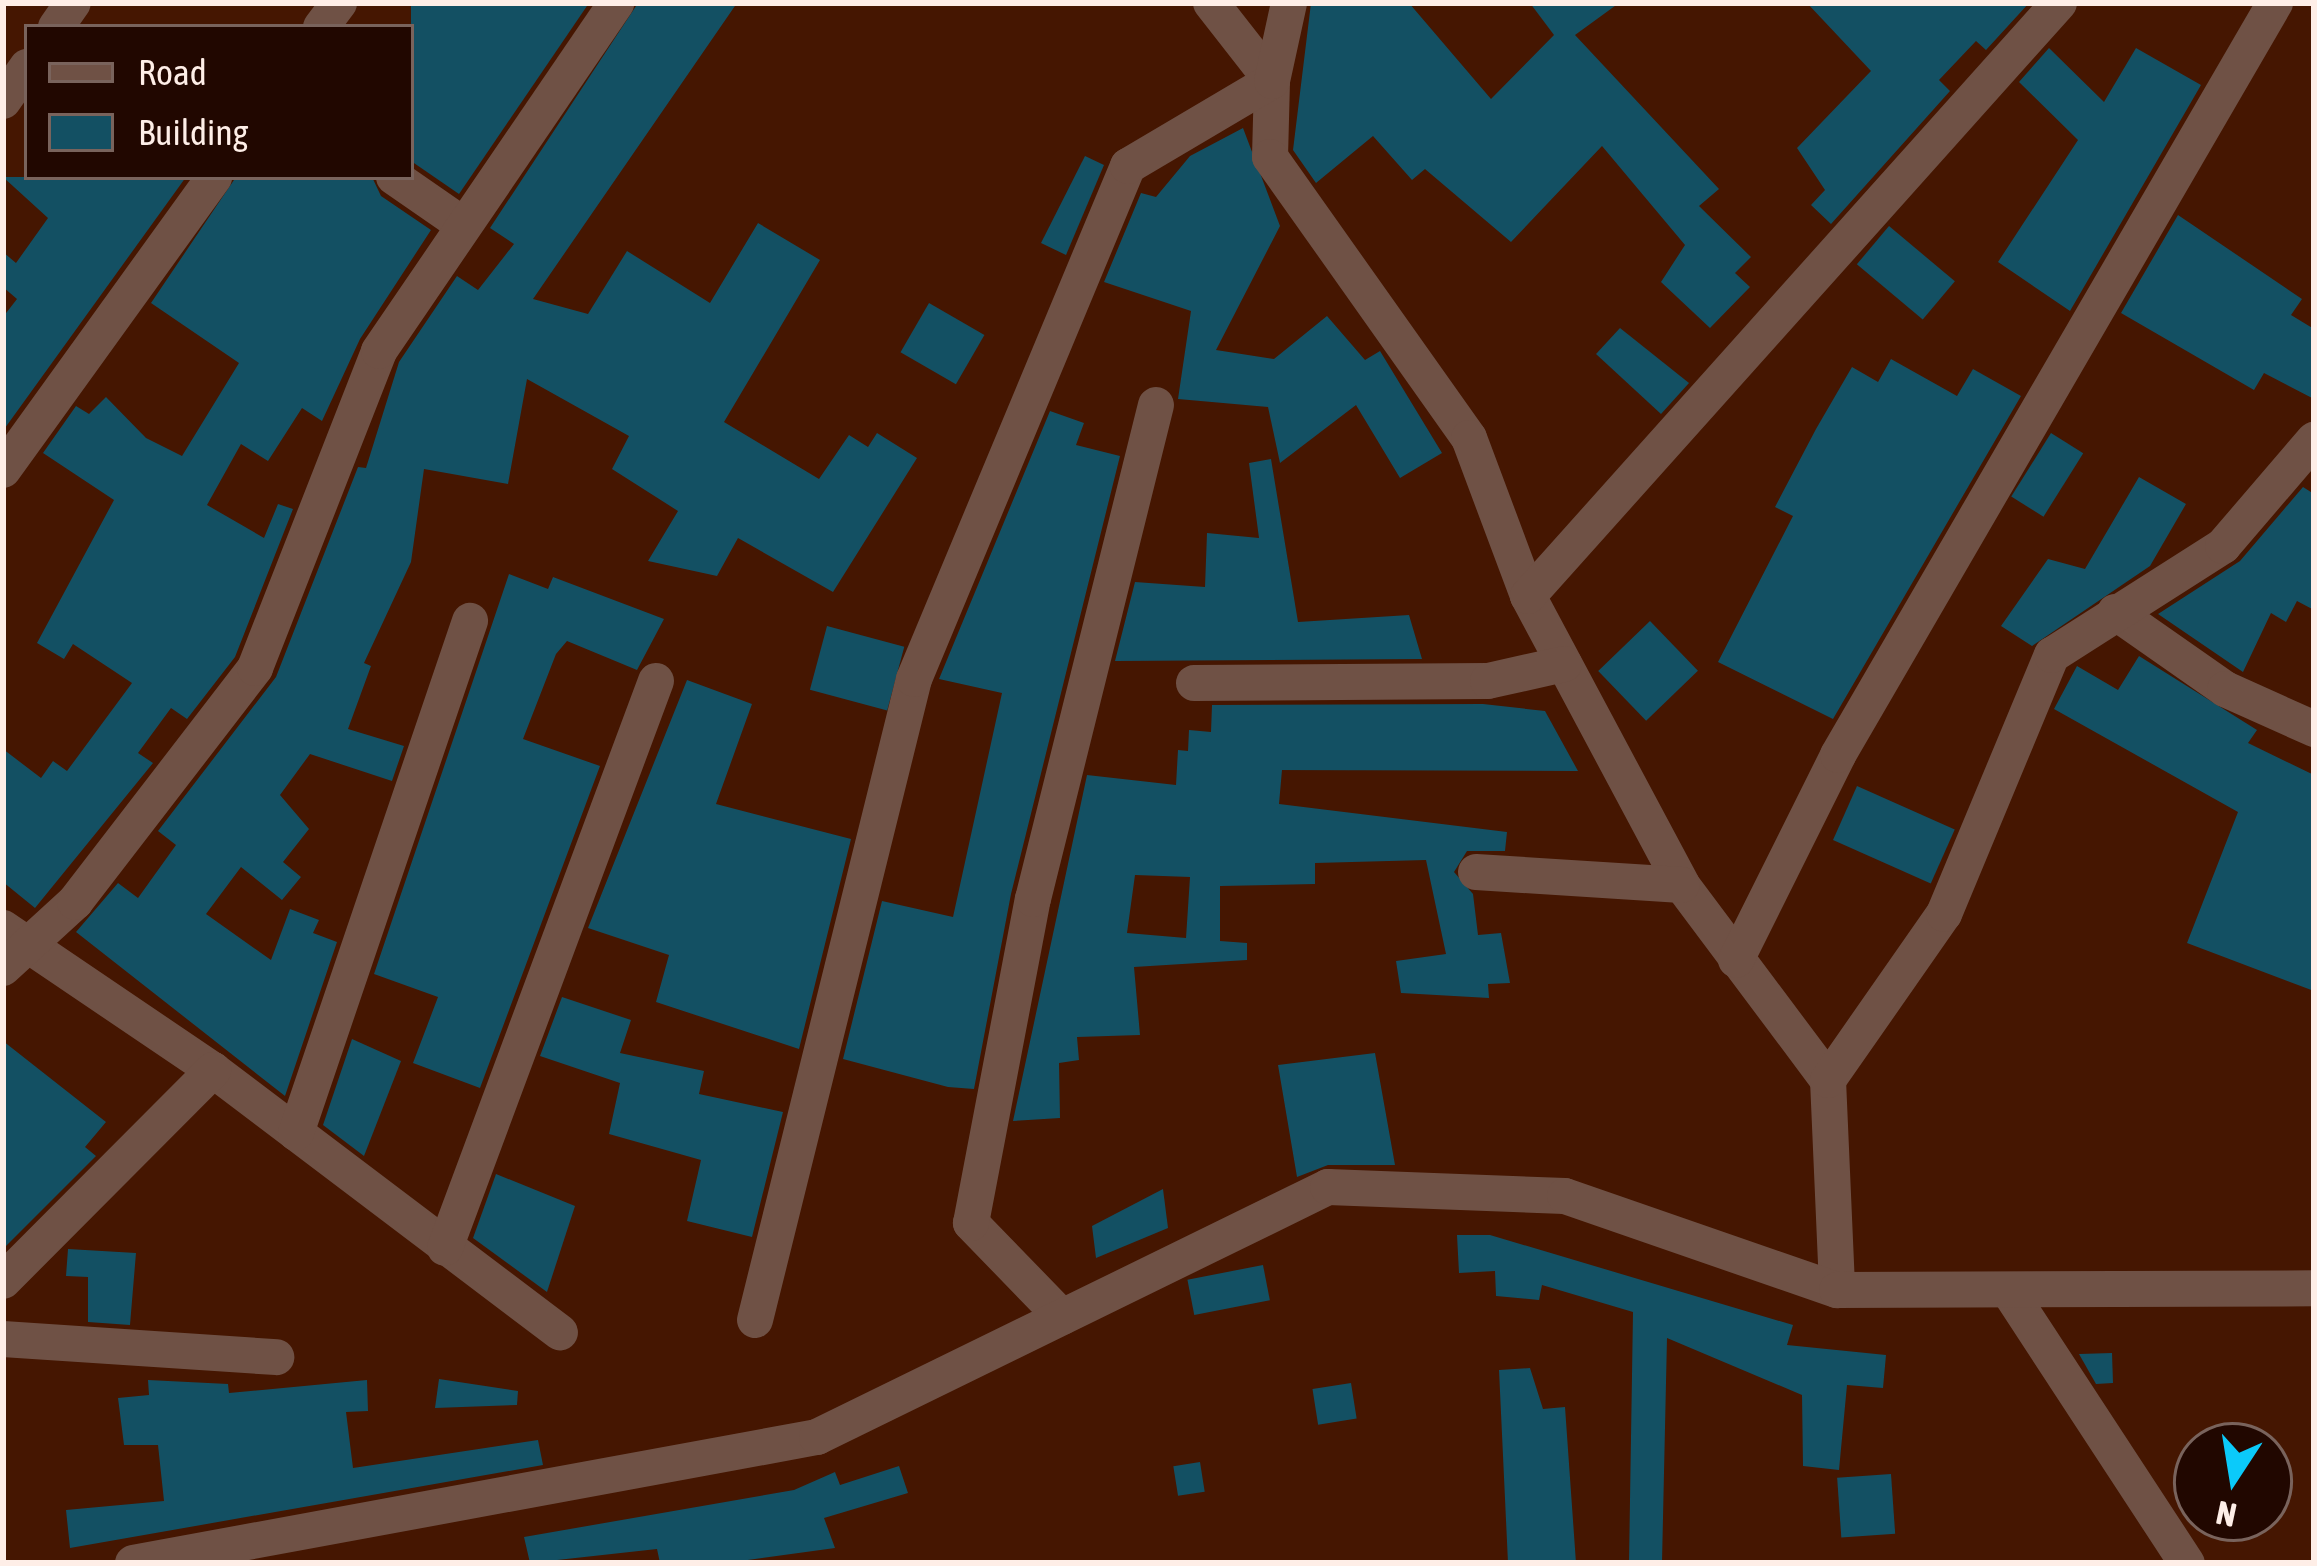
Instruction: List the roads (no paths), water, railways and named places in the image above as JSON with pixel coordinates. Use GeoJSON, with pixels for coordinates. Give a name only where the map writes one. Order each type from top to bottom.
{"type":"FeatureCollection","features":[{"type":"Feature","properties":{"kind":"street"},"geometry":{"type":"LineString","coordinates":[[560,1332],[213,1070],[10,947],[75,902],[181,776],[255,668],[379,352],[616,3]]}},
{"type":"Feature","properties":{"kind":"street"},"geometry":{"type":"LineString","coordinates":[[1211,3],[1272,81]]}},
{"type":"Feature","properties":{"kind":"street"},"geometry":{"type":"LineString","coordinates":[[1289,3],[1272,81],[1270,157],[1469,438],[1528,596],[1682,885],[1828,1080],[1837,1289]]}},
{"type":"Feature","properties":{"kind":"street"},"geometry":{"type":"LineString","coordinates":[[1528,596],[2059,3]]}},
{"type":"Feature","properties":{"kind":"street"},"geometry":{"type":"LineString","coordinates":[[1736,961],[1838,755],[2275,3]]}},
{"type":"Feature","properties":{"kind":"street"},"geometry":{"type":"LineString","coordinates":[[3,101],[24,71]]}},
{"type":"Feature","properties":{"kind":"street"},"geometry":{"type":"LineString","coordinates":[[755,1320],[914,679],[1128,166],[1272,81]]}},
{"type":"Feature","properties":{"kind":"street"},"geometry":{"type":"LineString","coordinates":[[3,470],[212,180]]}},
{"type":"Feature","properties":{"kind":"street"},"geometry":{"type":"LineString","coordinates":[[398,180],[462,224]]}},
{"type":"Feature","properties":{"kind":"street"},"geometry":{"type":"LineString","coordinates":[[1062,1317],[971,1223],[1033,898],[1156,405]]}},
{"type":"Feature","properties":{"kind":"street"},"geometry":{"type":"LineString","coordinates":[[1828,1080],[1944,914],[2052,655],[2223,546],[2314,440]]}},
{"type":"Feature","properties":{"kind":"street"},"geometry":{"type":"LineString","coordinates":[[2116,612],[2224,689],[2314,729]]}},
{"type":"Feature","properties":{"kind":"street"},"geometry":{"type":"LineString","coordinates":[[296,1132],[470,621]]}},
{"type":"Feature","properties":{"kind":"street"},"geometry":{"type":"LineString","coordinates":[[1194,683],[1489,681],[1564,664]]}},
{"type":"Feature","properties":{"kind":"street"},"geometry":{"type":"LineString","coordinates":[[445,1248],[656,681]]}},
{"type":"Feature","properties":{"kind":"street"},"geometry":{"type":"LineString","coordinates":[[1476,872],[1682,885]]}},
{"type":"Feature","properties":{"kind":"street"},"geometry":{"type":"LineString","coordinates":[[3,1280],[213,1070]]}},
{"type":"Feature","properties":{"kind":"street"},"geometry":{"type":"LineString","coordinates":[[133,1563],[817,1437],[1328,1187],[1565,1196],[1837,1289],[2010,1293],[2314,1288]]}},
{"type":"Feature","properties":{"kind":"street"},"geometry":{"type":"LineString","coordinates":[[2010,1293],[2187,1563]]}},
{"type":"Feature","properties":{"kind":"street"},"geometry":{"type":"LineString","coordinates":[[3,1339],[276,1357]]}}]}
